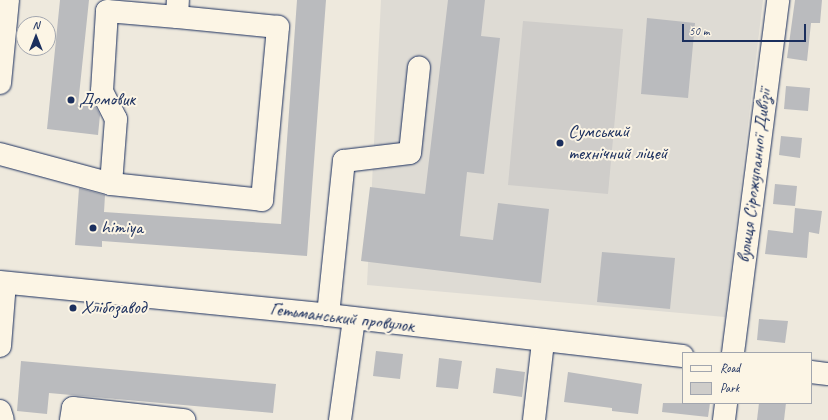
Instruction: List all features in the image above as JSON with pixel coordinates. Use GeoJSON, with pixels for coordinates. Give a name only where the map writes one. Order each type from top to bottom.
{"type":"FeatureCollection","features":[{"type":"Feature","properties":{"kind":"street"},"geometry":{"type":"LineString","coordinates":[[0,83],[8,0]]}},
{"type":"Feature","properties":{"kind":"street","name":"вулиця Сірожупанної Дивізії"},"geometry":{"type":"LineString","coordinates":[[733,352],[778,0]]}},
{"type":"Feature","properties":{"kind":"street"},"geometry":{"type":"LineString","coordinates":[[0,154],[111,184],[262,200],[278,27],[177,9],[107,11],[102,91],[116,119],[111,184]]}},
{"type":"Feature","properties":{"kind":"street"},"geometry":{"type":"LineString","coordinates":[[328,315],[344,161],[410,152],[419,67]]}},
{"type":"Feature","properties":{"kind":"street"},"geometry":{"type":"LineString","coordinates":[[0,346],[2,282]]}},
{"type":"Feature","properties":{"kind":"street","name":"Гетьманський провулок"},"geometry":{"type":"LineString","coordinates":[[2,282],[328,315],[543,342],[682,356]]}},
{"type":"Feature","properties":{"kind":"street"},"geometry":{"type":"LineString","coordinates":[[340,420],[354,318]]}},
{"type":"Feature","properties":{"kind":"street"},"geometry":{"type":"LineString","coordinates":[[534,420],[543,342]]}},
{"type":"Feature","properties":{"kind":"street"},"geometry":{"type":"LineString","coordinates":[[812,372],[828,374]]}},
{"type":"Feature","properties":{"kind":"street"},"geometry":{"type":"LineString","coordinates":[[724,420],[726,404]]}},
{"type":"Feature","properties":{"kind":"street"},"geometry":{"type":"LineString","coordinates":[[71,420],[73,408],[184,420]]}},
{"type":"Feature","properties":{"kind":"street"},"geometry":{"type":"LineString","coordinates":[[0,412],[3,420]]}},
{"type":"Feature","properties":{"kind":"shaded area","name":"Сумський технічний ліцей"},"geometry":{"type":"Polygon","coordinates":[[[381,0],[763,0],[725,317],[367,285],[381,0]]]}},
{"type":"Feature","properties":{"kind":"green space"},"geometry":{"type":"Polygon","coordinates":[[[523,21],[623,29],[608,194],[508,185],[523,21]]]}},
{"type":"Feature","properties":{"kind":"building"},"geometry":{"type":"Polygon","coordinates":[[[60,0],[89,0],[78,105],[96,107],[100,115],[98,135],[47,129],[54,56],[56,56],[60,0]]]}},
{"type":"Feature","properties":{"kind":"building"},"geometry":{"type":"Polygon","coordinates":[[[297,0],[326,0],[307,256],[102,241],[102,247],[75,245],[79,188],[105,195],[104,212],[281,224],[297,0]]]}},
{"type":"Feature","properties":{"kind":"building"},"geometry":{"type":"Polygon","coordinates":[[[448,0],[485,0],[481,36],[500,38],[484,174],[467,172],[460,236],[493,240],[498,203],[549,209],[541,283],[361,261],[370,187],[425,194],[448,0]]]}},
{"type":"Feature","properties":{"kind":"building"},"geometry":{"type":"Polygon","coordinates":[[[795,0],[822,0],[820,23],[811,23],[807,61],[787,58],[795,0]]]}},
{"type":"Feature","properties":{"kind":"building"},"geometry":{"type":"Polygon","coordinates":[[[647,18],[695,23],[688,98],[641,94],[647,18]]]}},
{"type":"Feature","properties":{"kind":"building"},"geometry":{"type":"Polygon","coordinates":[[[786,86],[810,88],[808,111],[784,109],[786,86]]]}},
{"type":"Feature","properties":{"kind":"building"},"geometry":{"type":"Polygon","coordinates":[[[781,136],[802,138],[800,158],[779,155],[781,136]]]}},
{"type":"Feature","properties":{"kind":"building"},"geometry":{"type":"Polygon","coordinates":[[[775,184],[797,186],[795,206],[773,204],[775,184]]]}},
{"type":"Feature","properties":{"kind":"building"},"geometry":{"type":"Polygon","coordinates":[[[795,208],[822,211],[819,234],[809,232],[807,258],[765,254],[768,230],[793,233],[795,208]]]}},
{"type":"Feature","properties":{"kind":"building"},"geometry":{"type":"Polygon","coordinates":[[[602,252],[675,258],[670,309],[597,302],[602,252]]]}},
{"type":"Feature","properties":{"kind":"building"},"geometry":{"type":"Polygon","coordinates":[[[759,319],[788,321],[785,343],[757,340],[759,319]]]}},
{"type":"Feature","properties":{"kind":"building"},"geometry":{"type":"Polygon","coordinates":[[[376,351],[403,354],[400,379],[373,376],[376,351]]]}},
{"type":"Feature","properties":{"kind":"building"},"geometry":{"type":"Polygon","coordinates":[[[439,358],[462,361],[458,389],[436,387],[439,358]]]}},
{"type":"Feature","properties":{"kind":"building"},"geometry":{"type":"Polygon","coordinates":[[[21,361],[276,384],[273,413],[49,393],[47,414],[17,411],[21,361]]]}},
{"type":"Feature","properties":{"kind":"building"},"geometry":{"type":"Polygon","coordinates":[[[496,368],[525,372],[522,397],[493,393],[496,368]]]}},
{"type":"Feature","properties":{"kind":"building"},"geometry":{"type":"Polygon","coordinates":[[[568,372],[642,384],[638,414],[612,411],[612,408],[564,402],[568,372]]]}},
{"type":"Feature","properties":{"kind":"building"},"geometry":{"type":"Polygon","coordinates":[[[663,403],[710,404],[708,417],[662,412],[663,403]]]}},
{"type":"Feature","properties":{"kind":"building"},"geometry":{"type":"Polygon","coordinates":[[[759,404],[786,404],[784,420],[757,420],[759,404]]]}},
{"type":"Feature","properties":{"kind":"place","name":"Домовик"},"geometry":{"type":"Point","coordinates":[71,100]}},
{"type":"Feature","properties":{"kind":"place","name":"Сумський технічний ліцей"},"geometry":{"type":"Point","coordinates":[560,143]}},
{"type":"Feature","properties":{"kind":"place","name":"himiya"},"geometry":{"type":"Point","coordinates":[93,228]}},
{"type":"Feature","properties":{"kind":"place","name":"Хлібозавод"},"geometry":{"type":"Point","coordinates":[73,308]}}]}
